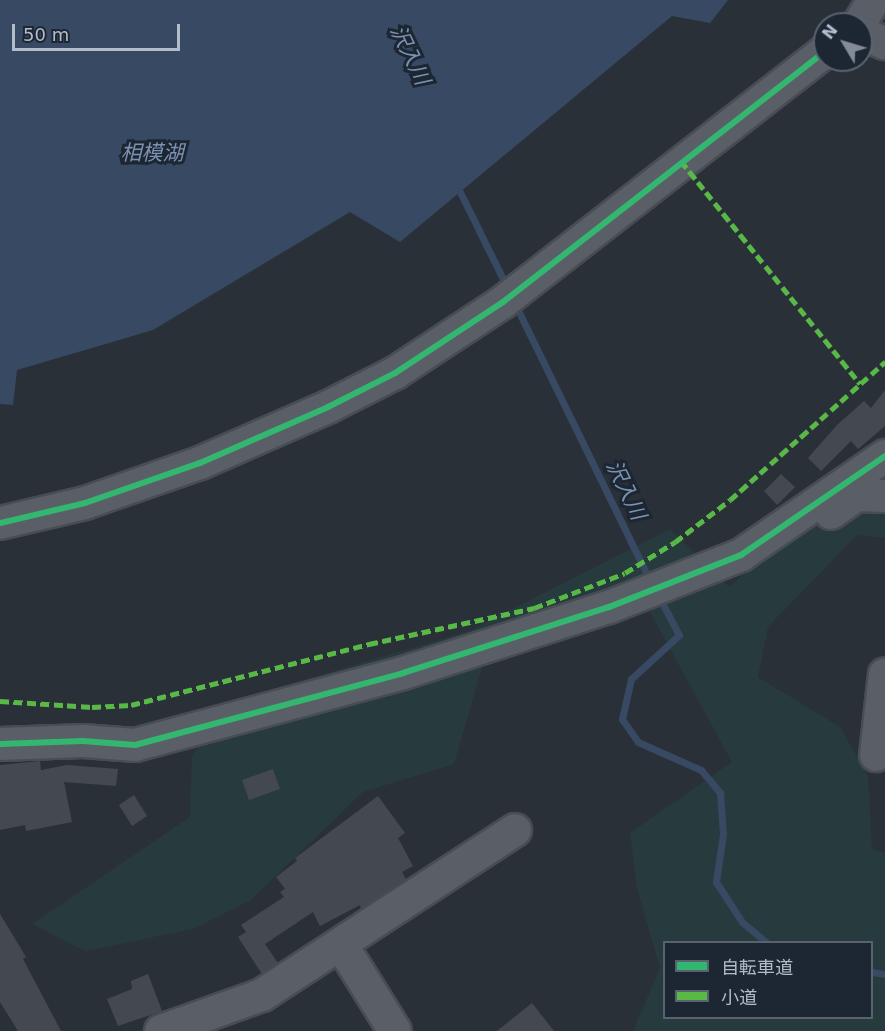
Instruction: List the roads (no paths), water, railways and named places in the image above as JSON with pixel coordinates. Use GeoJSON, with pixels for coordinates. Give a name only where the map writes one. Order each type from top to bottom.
{"type":"FeatureCollection","features":[{"type":"Feature","properties":{"kind":"street"},"geometry":{"type":"LineString","coordinates":[[0,523],[85,502],[200,463],[318,412],[395,373],[512,296],[813,60]]}},
{"type":"Feature","properties":{"kind":"street"},"geometry":{"type":"LineString","coordinates":[[0,744],[82,741],[135,745],[403,674],[609,607],[741,555],[885,456]]}},
{"type":"Feature","properties":{"kind":"street"},"geometry":{"type":"LineString","coordinates":[[741,555],[763,561],[857,495],[885,496]]}},
{"type":"Feature","properties":{"kind":"street"},"geometry":{"type":"LineString","coordinates":[[876,755],[885,674]]}},
{"type":"Feature","properties":{"kind":"street"},"geometry":{"type":"LineString","coordinates":[[161,1031],[262,995],[342,946],[515,830]]}},
{"type":"Feature","properties":{"kind":"street"},"geometry":{"type":"LineString","coordinates":[[342,946],[395,1031]]}},
{"type":"Feature","properties":{"kind":"water","name":"相模湖"},"geometry":{"type":"Polygon","coordinates":[[[0,0],[728,0],[710,23],[672,16],[400,242],[350,212],[153,330],[17,370],[13,405],[0,404],[0,0]]]}},
{"type":"Feature","properties":{"kind":"waterway","name":"沢入川"},"geometry":{"type":"LineString","coordinates":[[457,186],[508,289]]}},
{"type":"Feature","properties":{"kind":"waterway","name":"沢入川"},"geometry":{"type":"LineString","coordinates":[[515,304],[651,583]]}},
{"type":"Feature","properties":{"kind":"waterway","name":"沢入川"},"geometry":{"type":"LineString","coordinates":[[658,595],[679,635],[631,679],[622,719],[638,742],[701,770],[720,793],[723,834],[716,882],[742,922],[765,941]]}},
{"type":"Feature","properties":{"kind":"waterway","name":"沢入川"},"geometry":{"type":"LineString","coordinates":[[873,972],[885,974]]}}]}
